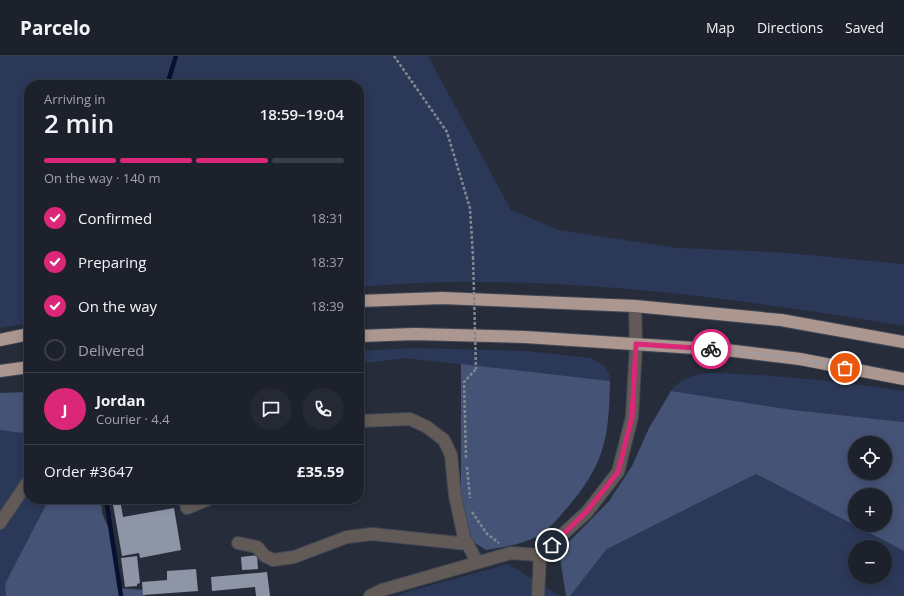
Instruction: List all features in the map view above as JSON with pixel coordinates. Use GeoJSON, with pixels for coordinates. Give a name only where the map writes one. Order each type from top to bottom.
{"type":"FeatureCollection","features":[{"type":"Feature","properties":{"kind":"highway"},"geometry":{"type":"LineString","coordinates":[[364,301],[442,298],[635,306],[781,320],[904,342]]}},
{"type":"Feature","properties":{"kind":"highway"},"geometry":{"type":"LineString","coordinates":[[364,336],[414,334],[454,335],[726,350],[800,359],[904,379]]}},
{"type":"Feature","properties":{"kind":"highway"},"geometry":{"type":"LineString","coordinates":[[0,340],[24,335]]}},
{"type":"Feature","properties":{"kind":"highway"},"geometry":{"type":"LineString","coordinates":[[0,371],[24,368]]}},
{"type":"Feature","properties":{"kind":"street"},"geometry":{"type":"LineString","coordinates":[[538,596],[540,555],[586,512],[618,472],[632,417],[636,344],[635,306]]}},
{"type":"Feature","properties":{"kind":"street"},"geometry":{"type":"LineString","coordinates":[[364,421],[410,419],[427,427],[444,440],[451,456],[455,496],[464,536],[477,562]]}},
{"type":"Feature","properties":{"kind":"street"},"geometry":{"type":"LineString","coordinates":[[0,523],[24,487]]}},
{"type":"Feature","properties":{"kind":"street"},"geometry":{"type":"LineString","coordinates":[[186,504],[187,508],[197,504]]}},
{"type":"Feature","properties":{"kind":"street"},"geometry":{"type":"LineString","coordinates":[[238,543],[257,547],[265,556],[273,560],[294,557],[347,537],[372,534],[468,544]]}},
{"type":"Feature","properties":{"kind":"street"},"geometry":{"type":"LineString","coordinates":[[370,596],[382,590],[511,553],[540,555]]}},
{"type":"Feature","properties":{"kind":"path"},"geometry":{"type":"LineString","coordinates":[[394,56],[447,132],[470,208],[473,256],[476,369],[464,382],[466,456],[470,503]]}},
{"type":"Feature","properties":{"kind":"path"},"geometry":{"type":"LineString","coordinates":[[471,510],[487,534],[511,553]]}},
{"type":"Feature","properties":{"kind":"shaded area"},"geometry":{"type":"Polygon","coordinates":[[[0,56],[428,56],[511,210],[559,230],[678,248],[776,252],[904,264],[904,326],[747,302],[642,290],[589,286],[536,283],[468,282],[364,287],[364,80],[24,80],[24,324],[0,328],[0,56]]]}},
{"type":"Feature","properties":{"kind":"shaded area"},"geometry":{"type":"Polygon","coordinates":[[[413,348],[527,351],[591,358],[604,366],[609,373],[610,381],[404,358],[364,363],[364,351],[413,348]]]}},
{"type":"Feature","properties":{"kind":"shaded area"},"geometry":{"type":"Polygon","coordinates":[[[461,364],[610,381],[606,434],[597,463],[590,477],[580,492],[553,524],[530,540],[486,550],[461,534],[461,364]]]}},
{"type":"Feature","properties":{"kind":"shaded area"},"geometry":{"type":"Polygon","coordinates":[[[706,373],[805,379],[904,391],[904,422],[793,410],[671,391],[682,380],[706,373]]]}},
{"type":"Feature","properties":{"kind":"shaded area"},"geometry":{"type":"Polygon","coordinates":[[[671,391],[793,410],[904,422],[904,551],[892,545],[892,540],[883,540],[867,532],[892,532],[892,488],[848,488],[848,522],[756,474],[607,549],[570,596],[566,596],[560,558],[566,545],[609,501],[632,466],[649,428],[671,391]]]}},
{"type":"Feature","properties":{"kind":"shaded area"},"geometry":{"type":"Polygon","coordinates":[[[24,392],[24,433],[0,430],[0,393],[24,392]]]}},
{"type":"Feature","properties":{"kind":"shaded area"},"geometry":{"type":"Polygon","coordinates":[[[0,430],[24,433],[24,504],[50,504],[5,584],[6,596],[0,596],[0,430]]]}},
{"type":"Feature","properties":{"kind":"shaded area"},"geometry":{"type":"Polygon","coordinates":[[[756,474],[848,522],[848,532],[867,532],[883,540],[848,540],[848,584],[892,584],[892,545],[904,551],[904,596],[570,596],[607,549],[756,474]]]}},
{"type":"Feature","properties":{"kind":"shaded area"},"geometry":{"type":"Polygon","coordinates":[[[46,504],[101,504],[102,513],[111,534],[118,588],[145,590],[145,596],[6,596],[5,584],[46,504]]]}},
{"type":"Feature","properties":{"kind":"shaded area"},"geometry":{"type":"Polygon","coordinates":[[[508,564],[560,596],[396,596],[410,591],[508,564]]]}},
{"type":"Feature","properties":{"kind":"building"},"geometry":{"type":"Polygon","coordinates":[[[113,504],[121,504],[123,517],[174,508],[181,550],[140,558],[139,553],[122,556],[113,504]]]}},
{"type":"Feature","properties":{"kind":"building"},"geometry":{"type":"Polygon","coordinates":[[[257,555],[258,569],[242,570],[241,557],[257,555]]]}},
{"type":"Feature","properties":{"kind":"building"},"geometry":{"type":"Polygon","coordinates":[[[137,556],[140,583],[137,584],[137,586],[125,587],[121,558],[137,556]]]}},
{"type":"Feature","properties":{"kind":"building"},"geometry":{"type":"Polygon","coordinates":[[[196,569],[198,591],[143,595],[142,582],[167,580],[167,571],[196,569]]]}},
{"type":"Feature","properties":{"kind":"building"},"geometry":{"type":"Polygon","coordinates":[[[267,572],[270,596],[256,596],[255,587],[212,591],[211,577],[267,572]]]}},
{"type":"Feature","properties":{"kind":"waterway"},"geometry":{"type":"LineString","coordinates":[[169,80],[176,56]]}},
{"type":"Feature","properties":{"kind":"waterway"},"geometry":{"type":"LineString","coordinates":[[107,504],[121,596]]}},
{"type":"Feature","properties":{"kind":"way so far"},"geometry":{"type":"LineString","coordinates":[[711,349],[800,359],[845,368]]}},
{"type":"Feature","properties":{"kind":"route"},"geometry":{"type":"LineString","coordinates":[[552,545],[586,512],[618,472],[632,417],[636,344],[711,349]]}}]}
